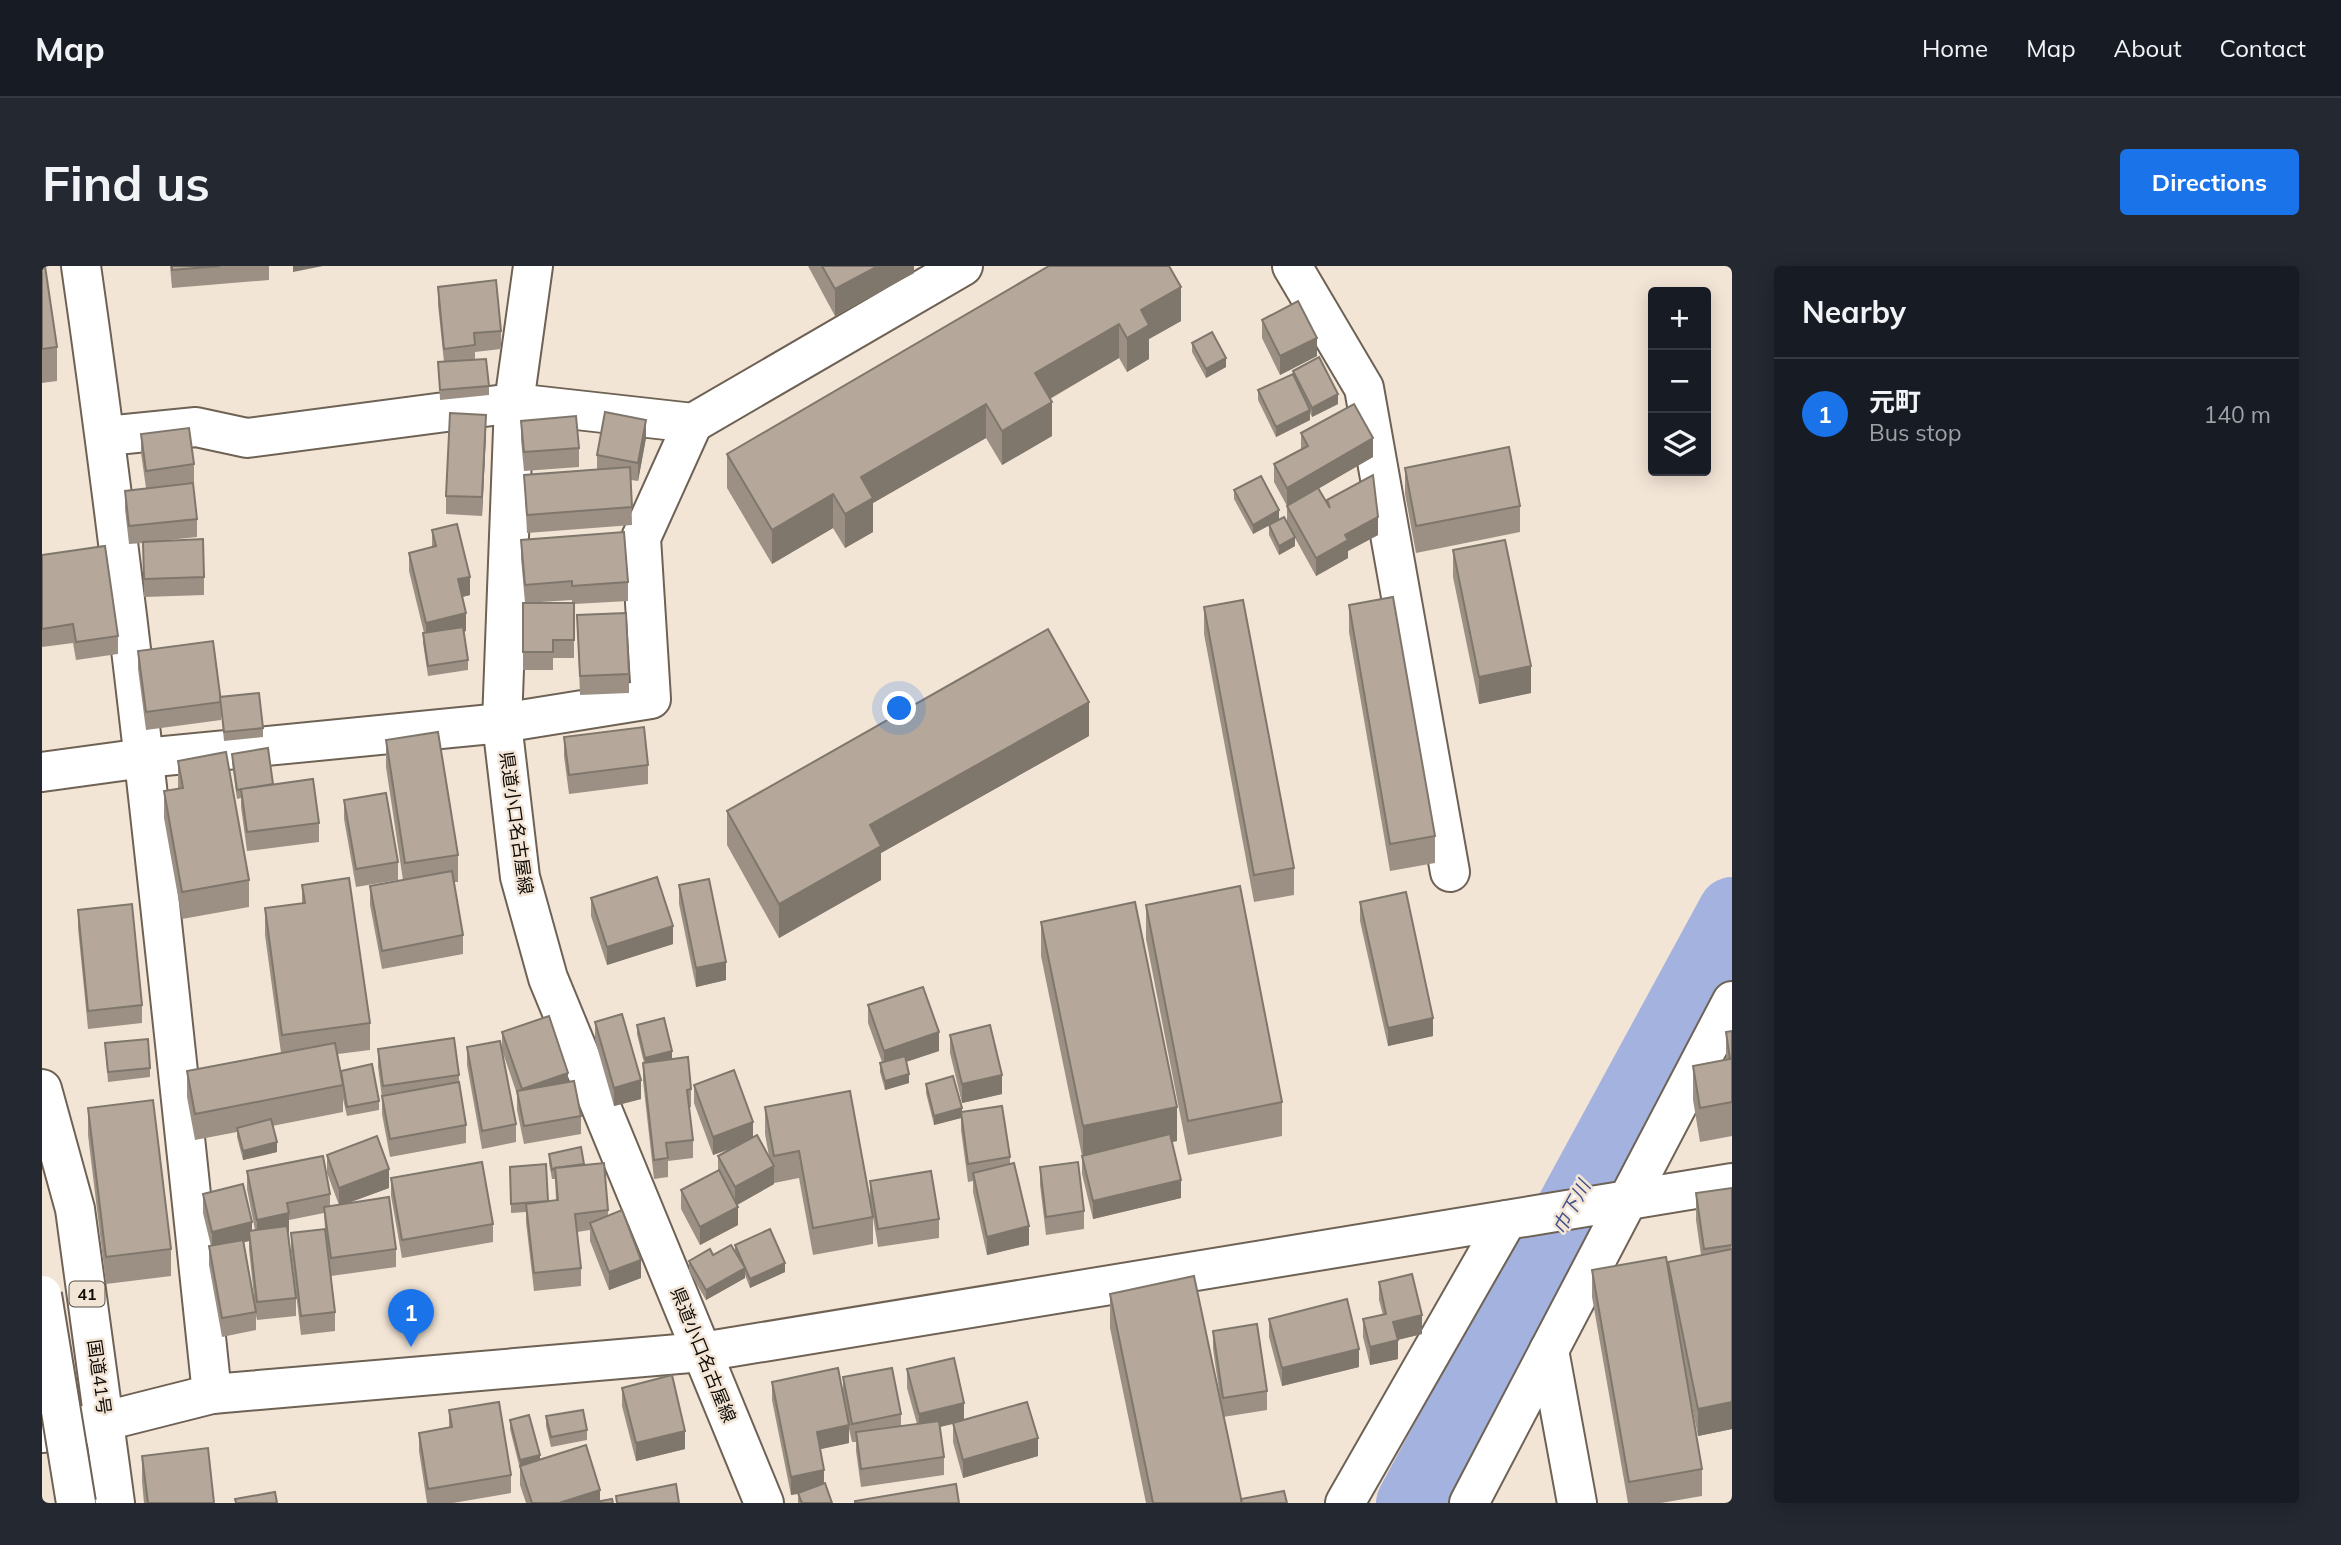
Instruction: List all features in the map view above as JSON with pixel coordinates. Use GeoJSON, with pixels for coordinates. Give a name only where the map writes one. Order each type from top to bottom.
{"type":"FeatureCollection","features":[{"type":"Feature","properties":{"kind":"main road"},"geometry":{"type":"LineString","coordinates":[[81,266],[106,436],[144,758],[212,1394]]}},
{"type":"Feature","properties":{"kind":"main road","name":"県道小口名古屋線"},"geometry":{"type":"LineString","coordinates":[[533,266],[514,403],[502,723],[520,877],[548,978],[764,1503]]}},
{"type":"Feature","properties":{"kind":"main road"},"geometry":{"type":"LineString","coordinates":[[42,772],[144,758],[502,723],[651,699],[641,538],[693,423],[962,266]]}},
{"type":"Feature","properties":{"kind":"main road"},"geometry":{"type":"LineString","coordinates":[[1293,266],[1364,388],[1450,872]]}},
{"type":"Feature","properties":{"kind":"main road"},"geometry":{"type":"LineString","coordinates":[[106,436],[196,427],[247,438],[514,403],[693,423]]}},
{"type":"Feature","properties":{"kind":"main road"},"geometry":{"type":"LineString","coordinates":[[1469,1503],[1732,1002]]}},
{"type":"Feature","properties":{"kind":"main road","name":"国道41号"},"geometry":{"type":"LineString","coordinates":[[42,1089],[75,1209],[115,1503]]}},
{"type":"Feature","properties":{"kind":"main road"},"geometry":{"type":"LineString","coordinates":[[42,1433],[105,1421],[212,1394],[702,1352],[1732,1183]]}},
{"type":"Feature","properties":{"kind":"main road"},"geometry":{"type":"LineString","coordinates":[[1345,1503],[1507,1220]]}},
{"type":"Feature","properties":{"kind":"main road"},"geometry":{"type":"LineString","coordinates":[[42,1295],[76,1503]]}},
{"type":"Feature","properties":{"kind":"main road"},"geometry":{"type":"LineString","coordinates":[[1549,1350],[1577,1503]]}},
{"type":"Feature","properties":{"kind":"main road"},"geometry":{"type":"LineString","coordinates":[[42,1401],[65,1503]]}},
{"type":"Feature","properties":{"kind":"building"},"geometry":{"type":"Polygon","coordinates":[[[42,266],[45,266],[57,347],[42,349],[42,266]]]}},
{"type":"Feature","properties":{"kind":"building"},"geometry":{"type":"Polygon","coordinates":[[[172,266],[220,266],[172,270],[172,266]]]}},
{"type":"Feature","properties":{"kind":"building"},"geometry":{"type":"Polygon","coordinates":[[[822,266],[878,266],[835,289],[822,266]]]}},
{"type":"Feature","properties":{"kind":"building"},"geometry":{"type":"Polygon","coordinates":[[[1049,266],[1169,266],[1181,287],[1141,310],[1149,325],[1127,338],[1119,324],[1035,373],[1052,402],[1002,431],[986,404],[861,477],[873,498],[845,514],[833,494],[772,530],[727,454],[1049,266]]]}},
{"type":"Feature","properties":{"kind":"building"},"geometry":{"type":"Polygon","coordinates":[[[496,280],[501,331],[474,333],[475,345],[444,349],[438,287],[496,280]]]}},
{"type":"Feature","properties":{"kind":"building"},"geometry":{"type":"Polygon","coordinates":[[[1298,301],[1317,338],[1280,356],[1262,320],[1298,301]]]}},
{"type":"Feature","properties":{"kind":"building"},"geometry":{"type":"Polygon","coordinates":[[[1212,332],[1226,358],[1206,369],[1192,343],[1212,332]]]}},
{"type":"Feature","properties":{"kind":"building"},"geometry":{"type":"Polygon","coordinates":[[[1319,357],[1338,394],[1312,408],[1293,371],[1319,357]]]}},
{"type":"Feature","properties":{"kind":"building"},"geometry":{"type":"Polygon","coordinates":[[[486,359],[489,386],[440,390],[438,362],[486,359]]]}},
{"type":"Feature","properties":{"kind":"building"},"geometry":{"type":"Polygon","coordinates":[[[1293,374],[1310,410],[1276,427],[1258,390],[1293,374]]]}},
{"type":"Feature","properties":{"kind":"building"},"geometry":{"type":"Polygon","coordinates":[[[1354,404],[1373,438],[1287,488],[1274,464],[1308,446],[1301,433],[1354,404]]]}},
{"type":"Feature","properties":{"kind":"building"},"geometry":{"type":"Polygon","coordinates":[[[605,412],[646,420],[638,463],[597,455],[605,412]]]}},
{"type":"Feature","properties":{"kind":"building"},"geometry":{"type":"Polygon","coordinates":[[[450,413],[486,415],[482,497],[446,496],[450,413]]]}},
{"type":"Feature","properties":{"kind":"building"},"geometry":{"type":"Polygon","coordinates":[[[576,416],[579,448],[524,452],[521,421],[576,416]]]}},
{"type":"Feature","properties":{"kind":"building"},"geometry":{"type":"Polygon","coordinates":[[[189,428],[194,464],[146,471],[141,434],[189,428]]]}},
{"type":"Feature","properties":{"kind":"building"},"geometry":{"type":"Polygon","coordinates":[[[1509,447],[1520,506],[1416,526],[1405,468],[1509,447]]]}},
{"type":"Feature","properties":{"kind":"building"},"geometry":{"type":"Polygon","coordinates":[[[630,467],[632,507],[527,515],[524,475],[630,467]]]}},
{"type":"Feature","properties":{"kind":"building"},"geometry":{"type":"Polygon","coordinates":[[[1373,475],[1378,517],[1345,535],[1348,540],[1316,558],[1287,506],[1318,488],[1330,508],[1327,500],[1373,475]]]}},
{"type":"Feature","properties":{"kind":"building"},"geometry":{"type":"Polygon","coordinates":[[[1261,476],[1279,510],[1253,525],[1234,490],[1261,476]]]}},
{"type":"Feature","properties":{"kind":"building"},"geometry":{"type":"Polygon","coordinates":[[[193,483],[197,519],[129,526],[125,491],[193,483]]]}},
{"type":"Feature","properties":{"kind":"building"},"geometry":{"type":"Polygon","coordinates":[[[1284,517],[1295,537],[1279,546],[1269,525],[1284,517]]]}},
{"type":"Feature","properties":{"kind":"building"},"geometry":{"type":"Polygon","coordinates":[[[457,524],[470,577],[458,579],[466,613],[426,623],[409,553],[436,546],[432,530],[457,524]]]}},
{"type":"Feature","properties":{"kind":"building"},"geometry":{"type":"Polygon","coordinates":[[[624,532],[628,582],[572,586],[572,581],[525,585],[521,540],[624,532]]]}},
{"type":"Feature","properties":{"kind":"building"},"geometry":{"type":"Polygon","coordinates":[[[203,539],[204,577],[144,579],[143,542],[203,539]]]}},
{"type":"Feature","properties":{"kind":"building"},"geometry":{"type":"Polygon","coordinates":[[[1505,540],[1531,666],[1479,677],[1453,550],[1505,540]]]}},
{"type":"Feature","properties":{"kind":"building"},"geometry":{"type":"Polygon","coordinates":[[[105,546],[118,636],[76,642],[73,624],[42,629],[42,555],[105,546]]]}},
{"type":"Feature","properties":{"kind":"building"},"geometry":{"type":"Polygon","coordinates":[[[1393,597],[1435,836],[1390,844],[1349,605],[1393,597]]]}},
{"type":"Feature","properties":{"kind":"building"},"geometry":{"type":"Polygon","coordinates":[[[1243,600],[1294,868],[1254,875],[1204,607],[1243,600]]]}},
{"type":"Feature","properties":{"kind":"building"},"geometry":{"type":"Polygon","coordinates":[[[523,603],[574,603],[574,640],[553,640],[553,652],[523,652],[523,603]]]}},
{"type":"Feature","properties":{"kind":"building"},"geometry":{"type":"Polygon","coordinates":[[[626,613],[629,674],[580,676],[577,615],[626,613]]]}},
{"type":"Feature","properties":{"kind":"building"},"geometry":{"type":"Polygon","coordinates":[[[463,627],[468,660],[428,666],[423,633],[463,627]]]}},
{"type":"Feature","properties":{"kind":"building"},"geometry":{"type":"Polygon","coordinates":[[[1048,629],[1089,702],[870,825],[881,846],[779,904],[727,811],[1048,629]]]}},
{"type":"Feature","properties":{"kind":"building"},"geometry":{"type":"Polygon","coordinates":[[[213,641],[221,702],[146,712],[138,651],[213,641]]]}},
{"type":"Feature","properties":{"kind":"building"},"geometry":{"type":"Polygon","coordinates":[[[259,693],[263,728],[224,732],[220,697],[259,693]]]}},
{"type":"Feature","properties":{"kind":"building"},"geometry":{"type":"Polygon","coordinates":[[[644,727],[648,765],[569,775],[564,737],[644,727]]]}},
{"type":"Feature","properties":{"kind":"building"},"geometry":{"type":"Polygon","coordinates":[[[438,732],[458,855],[405,863],[386,740],[438,732]]]}},
{"type":"Feature","properties":{"kind":"building"},"geometry":{"type":"Polygon","coordinates":[[[268,748],[273,784],[237,790],[232,754],[268,748]]]}},
{"type":"Feature","properties":{"kind":"building"},"geometry":{"type":"Polygon","coordinates":[[[226,752],[249,880],[182,892],[164,791],[183,788],[178,761],[226,752]]]}},
{"type":"Feature","properties":{"kind":"building"},"geometry":{"type":"Polygon","coordinates":[[[313,779],[319,823],[247,832],[241,789],[313,779]]]}},
{"type":"Feature","properties":{"kind":"building"},"geometry":{"type":"Polygon","coordinates":[[[386,793],[398,862],[356,869],[344,800],[386,793]]]}},
{"type":"Feature","properties":{"kind":"building"},"geometry":{"type":"Polygon","coordinates":[[[452,871],[463,935],[382,951],[370,886],[452,871]]]}},
{"type":"Feature","properties":{"kind":"building"},"geometry":{"type":"Polygon","coordinates":[[[657,877],[673,926],[607,947],[591,898],[657,877]]]}},
{"type":"Feature","properties":{"kind":"building"},"geometry":{"type":"Polygon","coordinates":[[[349,878],[370,1023],[282,1035],[265,908],[305,903],[302,885],[349,878]]]}},
{"type":"Feature","properties":{"kind":"building"},"geometry":{"type":"Polygon","coordinates":[[[709,879],[726,962],[696,968],[679,885],[709,879]]]}},
{"type":"Feature","properties":{"kind":"building"},"geometry":{"type":"Polygon","coordinates":[[[1240,886],[1282,1102],[1188,1121],[1146,905],[1240,886]]]}},
{"type":"Feature","properties":{"kind":"building"},"geometry":{"type":"Polygon","coordinates":[[[1406,892],[1433,1018],[1388,1028],[1360,902],[1406,892]]]}},
{"type":"Feature","properties":{"kind":"building"},"geometry":{"type":"Polygon","coordinates":[[[1135,902],[1177,1107],[1083,1126],[1041,922],[1135,902]]]}},
{"type":"Feature","properties":{"kind":"building"},"geometry":{"type":"Polygon","coordinates":[[[132,904],[142,1005],[88,1011],[78,910],[132,904]]]}},
{"type":"Feature","properties":{"kind":"building"},"geometry":{"type":"Polygon","coordinates":[[[923,987],[939,1032],[884,1051],[868,1005],[923,987]]]}},
{"type":"Feature","properties":{"kind":"building"},"geometry":{"type":"Polygon","coordinates":[[[622,1014],[641,1080],[614,1088],[595,1022],[622,1014]]]}},
{"type":"Feature","properties":{"kind":"building"},"geometry":{"type":"Polygon","coordinates":[[[549,1016],[568,1073],[522,1089],[502,1032],[549,1016]]]}},
{"type":"Feature","properties":{"kind":"building"},"geometry":{"type":"Polygon","coordinates":[[[664,1018],[672,1051],[645,1058],[637,1025],[664,1018]]]}},
{"type":"Feature","properties":{"kind":"building"},"geometry":{"type":"Polygon","coordinates":[[[990,1025],[1002,1075],[962,1084],[950,1035],[990,1025]]]}},
{"type":"Feature","properties":{"kind":"building"},"geometry":{"type":"Polygon","coordinates":[[[1732,1031],[1732,1102],[1700,1108],[1693,1066],[1730,1059],[1726,1032],[1732,1031]]]}},
{"type":"Feature","properties":{"kind":"building"},"geometry":{"type":"Polygon","coordinates":[[[454,1038],[459,1075],[383,1086],[378,1049],[454,1038]]]}},
{"type":"Feature","properties":{"kind":"building"},"geometry":{"type":"Polygon","coordinates":[[[148,1039],[150,1068],[108,1072],[105,1043],[148,1039]]]}},
{"type":"Feature","properties":{"kind":"building"},"geometry":{"type":"Polygon","coordinates":[[[500,1041],[516,1124],[482,1131],[467,1047],[500,1041]]]}},
{"type":"Feature","properties":{"kind":"building"},"geometry":{"type":"Polygon","coordinates":[[[335,1043],[343,1085],[195,1114],[187,1071],[335,1043]]]}},
{"type":"Feature","properties":{"kind":"building"},"geometry":{"type":"Polygon","coordinates":[[[905,1056],[909,1074],[885,1081],[880,1063],[905,1056]]]}},
{"type":"Feature","properties":{"kind":"building"},"geometry":{"type":"Polygon","coordinates":[[[688,1057],[691,1089],[687,1090],[693,1140],[666,1143],[668,1158],[654,1160],[643,1063],[688,1057]]]}},
{"type":"Feature","properties":{"kind":"building"},"geometry":{"type":"Polygon","coordinates":[[[372,1064],[379,1101],[347,1107],[341,1071],[372,1064]]]}},
{"type":"Feature","properties":{"kind":"building"},"geometry":{"type":"Polygon","coordinates":[[[734,1070],[753,1122],[713,1137],[694,1085],[734,1070]]]}},
{"type":"Feature","properties":{"kind":"building"},"geometry":{"type":"Polygon","coordinates":[[[953,1076],[962,1108],[934,1116],[926,1084],[953,1076]]]}},
{"type":"Feature","properties":{"kind":"building"},"geometry":{"type":"Polygon","coordinates":[[[574,1081],[581,1116],[524,1126],[517,1091],[574,1081]]]}},
{"type":"Feature","properties":{"kind":"building"},"geometry":{"type":"Polygon","coordinates":[[[459,1082],[466,1125],[390,1139],[382,1096],[459,1082]]]}},
{"type":"Feature","properties":{"kind":"building"},"geometry":{"type":"Polygon","coordinates":[[[850,1091],[873,1217],[813,1228],[799,1151],[774,1156],[765,1107],[850,1091]]]}},
{"type":"Feature","properties":{"kind":"building"},"geometry":{"type":"Polygon","coordinates":[[[153,1100],[171,1249],[106,1257],[88,1108],[153,1100]]]}},
{"type":"Feature","properties":{"kind":"building"},"geometry":{"type":"Polygon","coordinates":[[[1002,1106],[1010,1157],[968,1164],[961,1112],[1002,1106]]]}},
{"type":"Feature","properties":{"kind":"building"},"geometry":{"type":"Polygon","coordinates":[[[271,1119],[277,1142],[243,1151],[237,1128],[271,1119]]]}},
{"type":"Feature","properties":{"kind":"building"},"geometry":{"type":"Polygon","coordinates":[[[1170,1134],[1181,1180],[1093,1201],[1082,1156],[1170,1134]]]}},
{"type":"Feature","properties":{"kind":"building"},"geometry":{"type":"Polygon","coordinates":[[[757,1135],[774,1166],[735,1187],[718,1156],[757,1135]]]}},
{"type":"Feature","properties":{"kind":"building"},"geometry":{"type":"Polygon","coordinates":[[[377,1136],[389,1169],[339,1188],[327,1155],[377,1136]]]}},
{"type":"Feature","properties":{"kind":"building"},"geometry":{"type":"Polygon","coordinates":[[[581,1147],[584,1164],[552,1170],[549,1154],[581,1147]]]}},
{"type":"Feature","properties":{"kind":"building"},"geometry":{"type":"Polygon","coordinates":[[[323,1156],[330,1194],[287,1203],[289,1213],[257,1220],[247,1171],[323,1156]]]}},
{"type":"Feature","properties":{"kind":"building"},"geometry":{"type":"Polygon","coordinates":[[[482,1162],[493,1224],[402,1240],[391,1178],[482,1162]]]}},
{"type":"Feature","properties":{"kind":"building"},"geometry":{"type":"Polygon","coordinates":[[[1078,1162],[1084,1211],[1046,1217],[1040,1167],[1078,1162]]]}},
{"type":"Feature","properties":{"kind":"building"},"geometry":{"type":"Polygon","coordinates":[[[604,1163],[608,1210],[575,1214],[581,1268],[534,1273],[526,1204],[558,1200],[555,1168],[604,1163]]]}},
{"type":"Feature","properties":{"kind":"building"},"geometry":{"type":"Polygon","coordinates":[[[1014,1163],[1029,1226],[987,1237],[973,1173],[1014,1163]]]}},
{"type":"Feature","properties":{"kind":"building"},"geometry":{"type":"Polygon","coordinates":[[[546,1164],[548,1201],[511,1204],[510,1167],[546,1164]]]}},
{"type":"Feature","properties":{"kind":"building"},"geometry":{"type":"Polygon","coordinates":[[[719,1170],[738,1207],[700,1227],[681,1190],[719,1170]]]}},
{"type":"Feature","properties":{"kind":"building"},"geometry":{"type":"Polygon","coordinates":[[[931,1171],[939,1219],[878,1229],[870,1181],[931,1171]]]}},
{"type":"Feature","properties":{"kind":"building"},"geometry":{"type":"Polygon","coordinates":[[[243,1184],[252,1222],[212,1232],[203,1194],[243,1184]]]}},
{"type":"Feature","properties":{"kind":"building"},"geometry":{"type":"Polygon","coordinates":[[[1732,1188],[1732,1245],[1704,1249],[1696,1193],[1732,1188]]]}},
{"type":"Feature","properties":{"kind":"building"},"geometry":{"type":"Polygon","coordinates":[[[389,1197],[396,1249],[331,1258],[324,1207],[389,1197]]]}},
{"type":"Feature","properties":{"kind":"building"},"geometry":{"type":"Polygon","coordinates":[[[622,1210],[641,1260],[609,1272],[590,1223],[622,1210]]]}},
{"type":"Feature","properties":{"kind":"building"},"geometry":{"type":"Polygon","coordinates":[[[287,1226],[296,1298],[257,1302],[249,1231],[287,1226]]]}},
{"type":"Feature","properties":{"kind":"building"},"geometry":{"type":"Polygon","coordinates":[[[325,1229],[335,1312],[301,1316],[291,1233],[325,1229]]]}},
{"type":"Feature","properties":{"kind":"building"},"geometry":{"type":"Polygon","coordinates":[[[770,1229],[785,1263],[750,1279],[735,1245],[770,1229]]]}},
{"type":"Feature","properties":{"kind":"building"},"geometry":{"type":"Polygon","coordinates":[[[243,1240],[256,1312],[222,1318],[209,1246],[243,1240]]]}},
{"type":"Feature","properties":{"kind":"building"},"geometry":{"type":"Polygon","coordinates":[[[731,1245],[745,1268],[706,1290],[689,1261],[710,1249],[713,1255],[731,1245]]]}},
{"type":"Feature","properties":{"kind":"building"},"geometry":{"type":"Polygon","coordinates":[[[1732,1249],[1732,1402],[1698,1409],[1668,1262],[1732,1249]]]}},
{"type":"Feature","properties":{"kind":"building"},"geometry":{"type":"Polygon","coordinates":[[[1666,1257],[1702,1469],[1629,1482],[1592,1270],[1666,1257]]]}},
{"type":"Feature","properties":{"kind":"building"},"geometry":{"type":"Polygon","coordinates":[[[1412,1274],[1422,1315],[1393,1322],[1398,1340],[1370,1347],[1363,1319],[1386,1314],[1379,1282],[1412,1274]]]}},
{"type":"Feature","properties":{"kind":"building"},"geometry":{"type":"Polygon","coordinates":[[[1194,1276],[1242,1503],[1153,1503],[1110,1294],[1194,1276]]]}},
{"type":"Feature","properties":{"kind":"building"},"geometry":{"type":"Polygon","coordinates":[[[1347,1299],[1359,1349],[1282,1368],[1269,1319],[1347,1299]]]}},
{"type":"Feature","properties":{"kind":"building"},"geometry":{"type":"Polygon","coordinates":[[[1257,1324],[1267,1391],[1223,1398],[1213,1331],[1257,1324]]]}},
{"type":"Feature","properties":{"kind":"building"},"geometry":{"type":"Polygon","coordinates":[[[954,1358],[964,1403],[919,1414],[907,1369],[954,1358]]]}},
{"type":"Feature","properties":{"kind":"building"},"geometry":{"type":"Polygon","coordinates":[[[838,1368],[849,1425],[817,1432],[824,1470],[791,1477],[772,1382],[838,1368]]]}},
{"type":"Feature","properties":{"kind":"building"},"geometry":{"type":"Polygon","coordinates":[[[892,1368],[901,1414],[852,1424],[843,1377],[892,1368]]]}},
{"type":"Feature","properties":{"kind":"building"},"geometry":{"type":"Polygon","coordinates":[[[672,1375],[685,1431],[636,1443],[622,1388],[672,1375]]]}},
{"type":"Feature","properties":{"kind":"building"},"geometry":{"type":"Polygon","coordinates":[[[499,1402],[511,1475],[428,1489],[419,1433],[452,1427],[449,1410],[499,1402]]]}},
{"type":"Feature","properties":{"kind":"building"},"geometry":{"type":"Polygon","coordinates":[[[1027,1402],[1038,1438],[963,1460],[953,1423],[1027,1402]]]}},
{"type":"Feature","properties":{"kind":"building"},"geometry":{"type":"Polygon","coordinates":[[[583,1410],[587,1430],[551,1437],[546,1416],[583,1410]]]}},
{"type":"Feature","properties":{"kind":"building"},"geometry":{"type":"Polygon","coordinates":[[[529,1415],[540,1455],[520,1460],[510,1420],[529,1415]]]}},
{"type":"Feature","properties":{"kind":"building"},"geometry":{"type":"Polygon","coordinates":[[[939,1421],[944,1457],[861,1469],[856,1432],[939,1421]]]}},
{"type":"Feature","properties":{"kind":"building"},"geometry":{"type":"Polygon","coordinates":[[[586,1445],[600,1490],[559,1503],[532,1503],[520,1466],[586,1445]]]}},
{"type":"Feature","properties":{"kind":"building"},"geometry":{"type":"Polygon","coordinates":[[[208,1448],[214,1503],[148,1503],[142,1456],[208,1448]]]}},
{"type":"Feature","properties":{"kind":"building"},"geometry":{"type":"Polygon","coordinates":[[[825,1483],[832,1503],[802,1503],[798,1493],[825,1483]]]}},
{"type":"Feature","properties":{"kind":"building"},"geometry":{"type":"Polygon","coordinates":[[[676,1484],[679,1503],[617,1503],[616,1496],[676,1484]]]}},
{"type":"Feature","properties":{"kind":"building"},"geometry":{"type":"Polygon","coordinates":[[[956,1484],[959,1503],[855,1503],[855,1501],[956,1484]]]}},
{"type":"Feature","properties":{"kind":"building"},"geometry":{"type":"Polygon","coordinates":[[[1284,1491],[1287,1503],[1242,1503],[1241,1499],[1284,1491]]]}},
{"type":"Feature","properties":{"kind":"building"},"geometry":{"type":"Polygon","coordinates":[[[275,1492],[277,1503],[236,1503],[235,1499],[275,1492]]]}},
{"type":"Feature","properties":{"kind":"building"},"geometry":{"type":"Polygon","coordinates":[[[612,1499],[613,1503],[590,1503],[612,1499]]]}},
{"type":"Feature","properties":{"kind":"waterway","name":"巾下川"},"geometry":{"type":"LineString","coordinates":[[1410,1503],[1732,911]]}},
{"type":"Feature","properties":{"kind":"place","name":"元町"},"geometry":{"type":"Point","coordinates":[411,1347]}}]}
